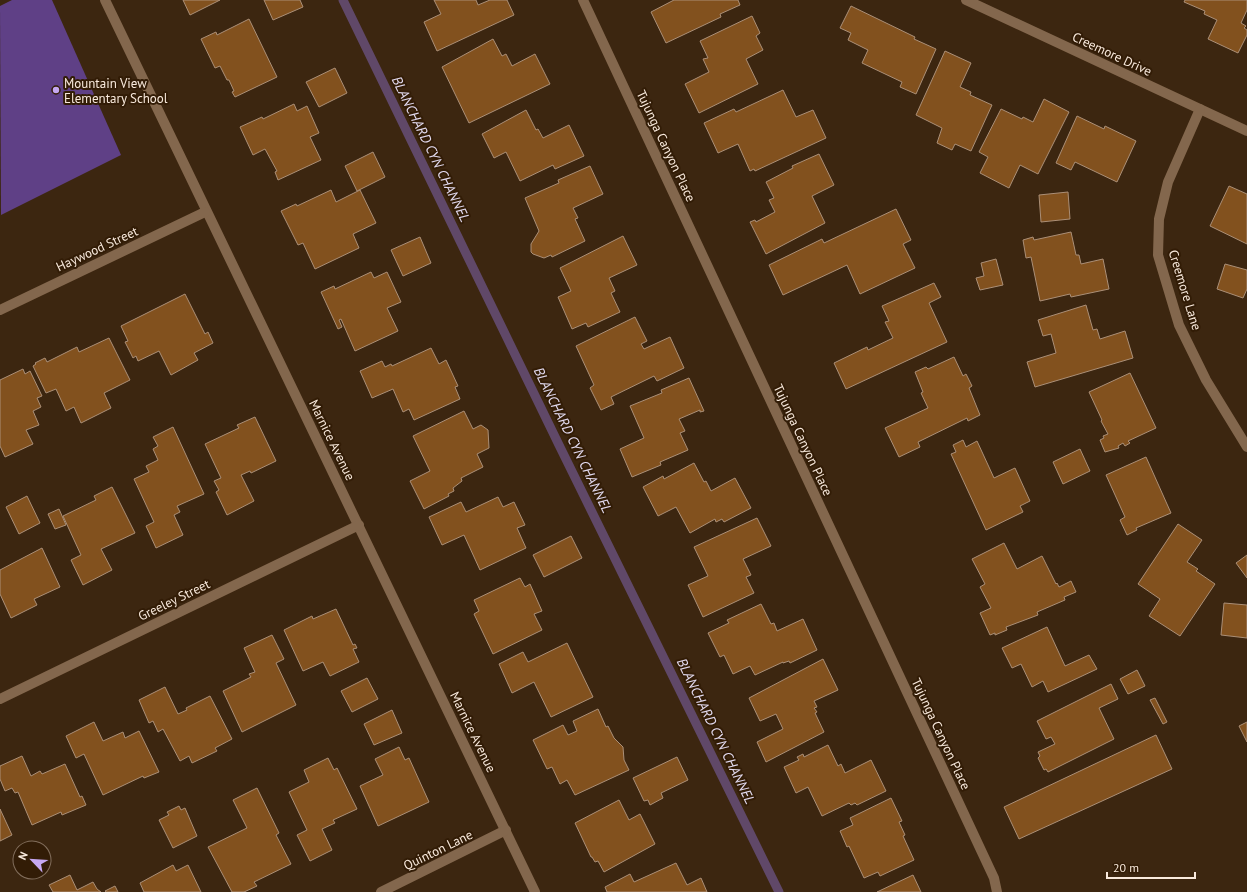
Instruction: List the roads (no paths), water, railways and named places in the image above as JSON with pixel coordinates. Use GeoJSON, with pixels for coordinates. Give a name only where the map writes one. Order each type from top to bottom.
{"type":"FeatureCollection","features":[{"type":"Feature","properties":{"kind":"street","name":"Marnice Avenue"},"geometry":{"type":"LineString","coordinates":[[105,0],[205,212],[359,525],[535,892]]}},
{"type":"Feature","properties":{"kind":"street","name":"Tujunga Canyon Place"},"geometry":{"type":"LineString","coordinates":[[584,0],[994,878],[997,892]]}},
{"type":"Feature","properties":{"kind":"street","name":"Creemore Drive"},"geometry":{"type":"LineString","coordinates":[[966,0],[1247,131]]}},
{"type":"Feature","properties":{"kind":"street","name":"Creemore Lane"},"geometry":{"type":"LineString","coordinates":[[1200,109],[1168,182],[1159,219],[1158,255],[1179,325],[1206,380],[1247,447]]}},
{"type":"Feature","properties":{"kind":"street","name":"Haywood Street"},"geometry":{"type":"LineString","coordinates":[[0,310],[205,212]]}},
{"type":"Feature","properties":{"kind":"street","name":"Greeley Street"},"geometry":{"type":"LineString","coordinates":[[0,699],[359,525]]}},
{"type":"Feature","properties":{"kind":"street","name":"Quinton Lane"},"geometry":{"type":"LineString","coordinates":[[381,892],[506,830]]}},
{"type":"Feature","properties":{"kind":"waterway","name":"BLANCHARD CYN CHANNEL"},"geometry":{"type":"LineString","coordinates":[[343,0],[559,445],[779,892]]}},
{"type":"Feature","properties":{"kind":"place","name":"Mountain View Elementary School"},"geometry":{"type":"Point","coordinates":[56,90]}}]}
